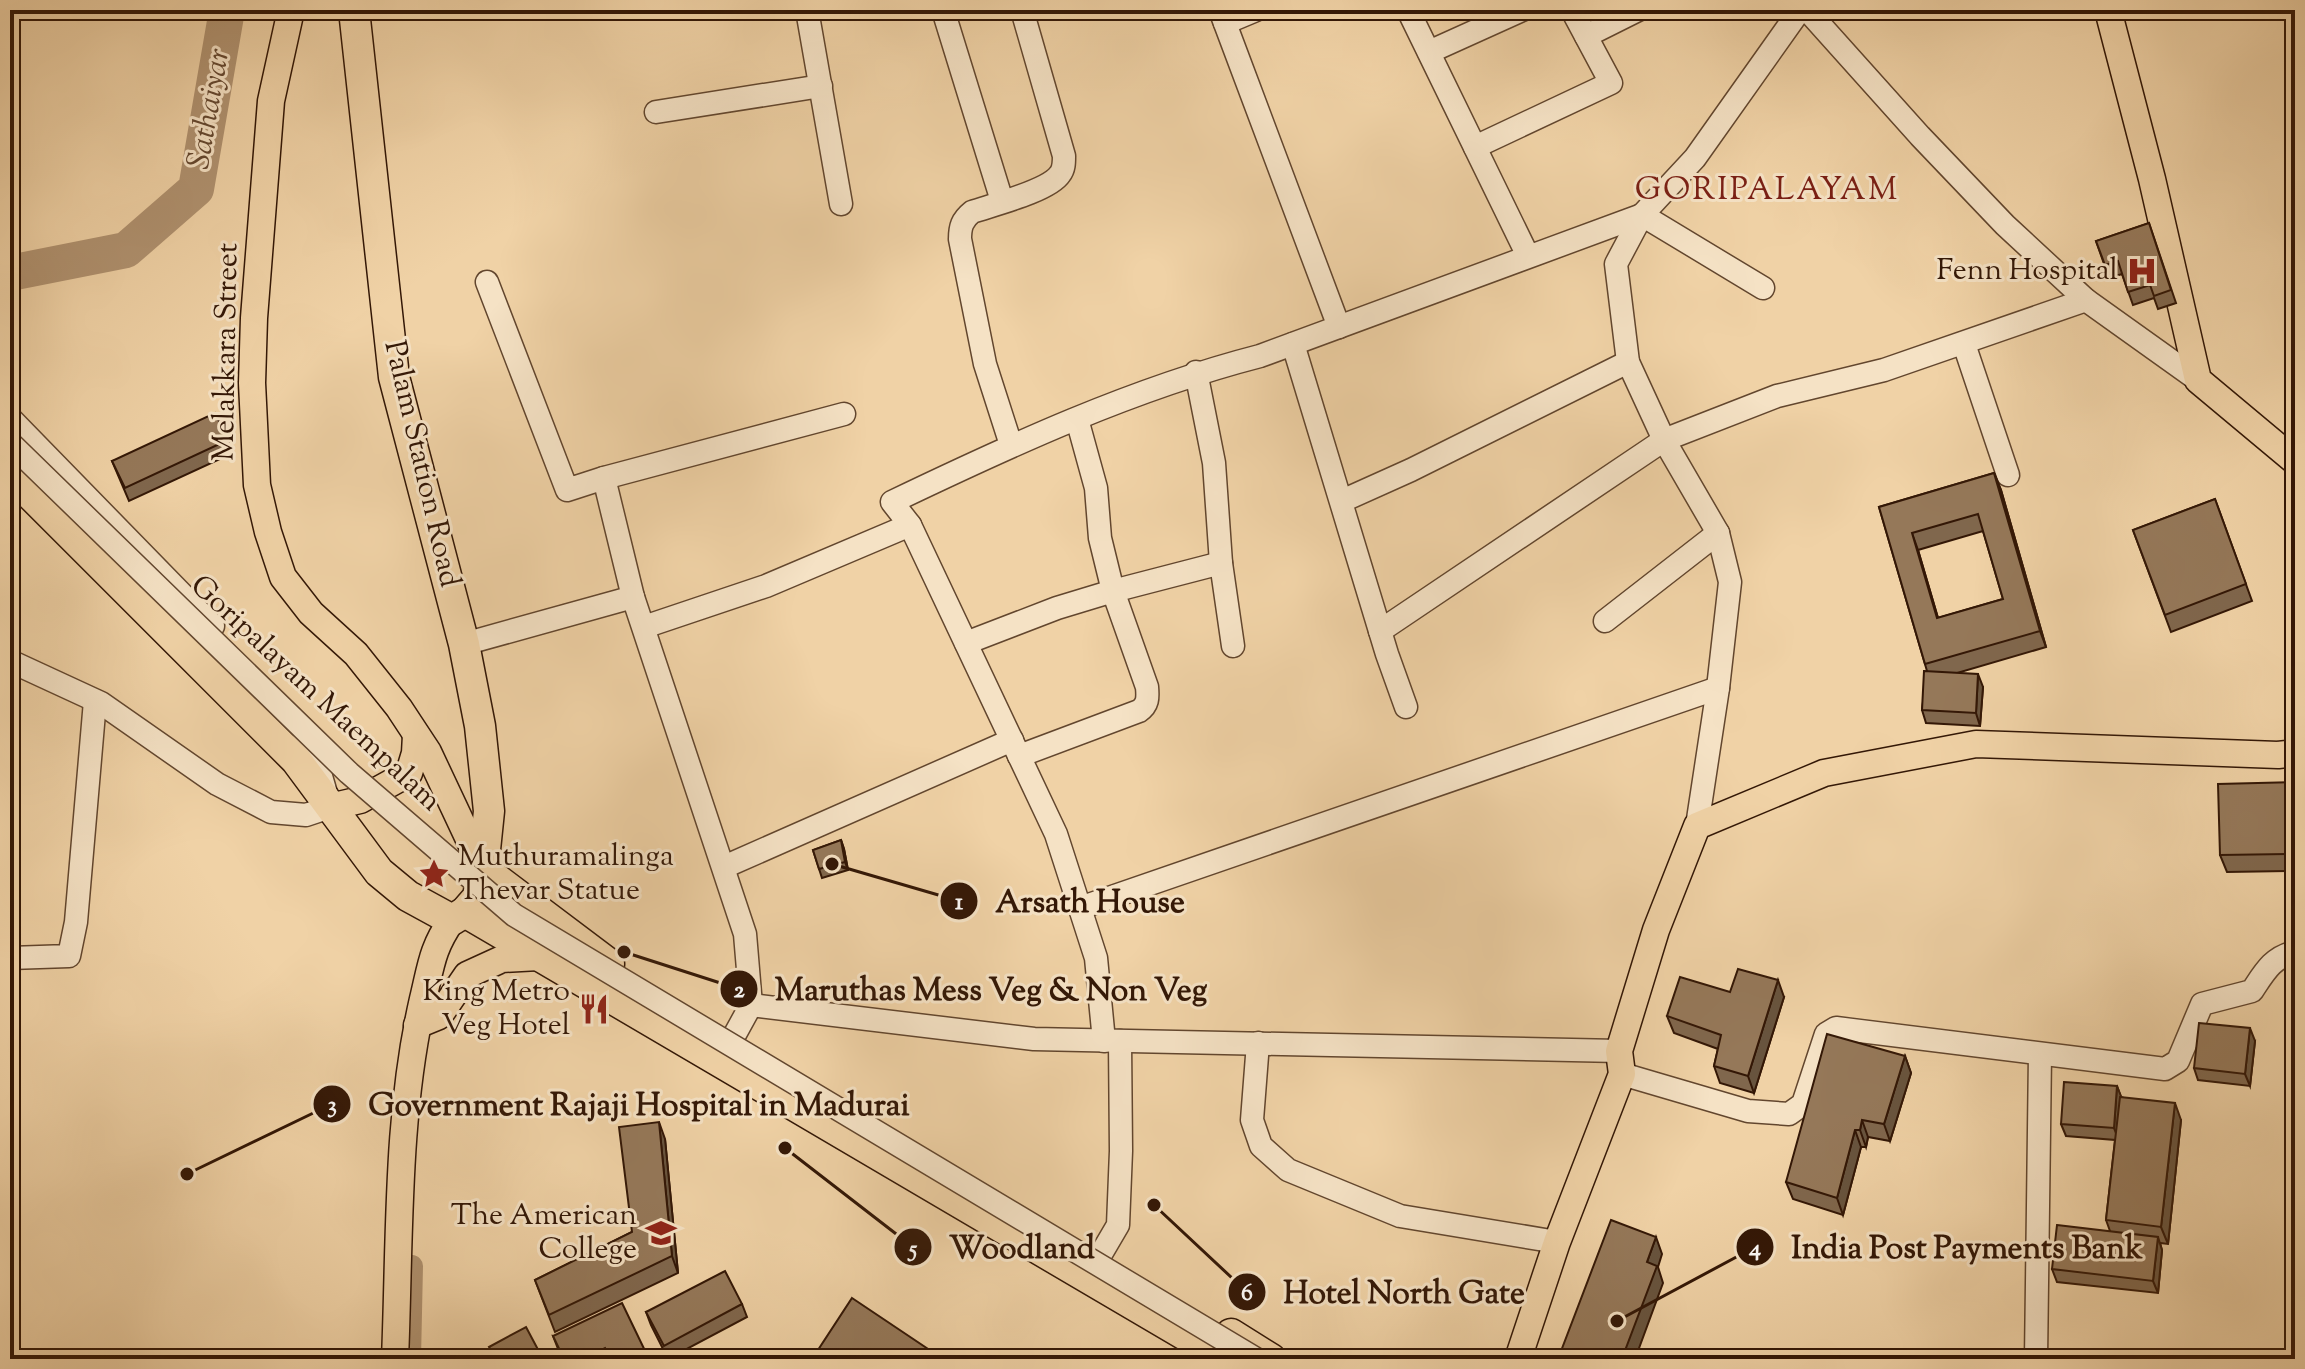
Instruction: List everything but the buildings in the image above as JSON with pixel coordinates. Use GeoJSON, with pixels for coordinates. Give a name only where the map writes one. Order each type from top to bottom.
{"type":"FeatureCollection","features":[{"type":"Feature","properties":{"kind":"highway","name":"Palam Station Road"},"geometry":{"type":"LineString","coordinates":[[354,10],[394,377],[464,644],[480,726],[489,811],[483,869],[478,897],[458,916]]}},
{"type":"Feature","properties":{"kind":"highway"},"geometry":{"type":"LineString","coordinates":[[10,474],[296,760],[379,872],[408,896],[458,916],[539,957],[1226,1359]]}},
{"type":"Feature","properties":{"kind":"highway"},"geometry":{"type":"LineString","coordinates":[[483,869],[625,976],[734,1036],[1271,1359]]}},
{"type":"Feature","properties":{"kind":"main road","name":"Melakkara Street"},"geometry":{"type":"LineString","coordinates":[[291,10],[271,101],[260,236],[252,383],[257,485],[283,577],[311,613],[356,654],[399,708],[428,752],[483,869]]}},
{"type":"Feature","properties":{"kind":"main road"},"geometry":{"type":"LineString","coordinates":[[2108,10],[2152,179],[2198,380],[2295,461]]}},
{"type":"Feature","properties":{"kind":"main road"},"geometry":{"type":"LineString","coordinates":[[330,807],[360,800],[409,773],[416,735]]}},
{"type":"Feature","properties":{"kind":"main road"},"geometry":{"type":"LineString","coordinates":[[1518,1359],[1620,1062],[1656,930],[1697,826],[1824,773],[1976,744],[2278,755],[2295,753]]}},
{"type":"Feature","properties":{"kind":"main road"},"geometry":{"type":"LineString","coordinates":[[395,1359],[404,1111],[417,1025],[436,942],[458,916]]}},
{"type":"Feature","properties":{"kind":"main road"},"geometry":{"type":"LineString","coordinates":[[417,1025],[439,1016],[467,975],[502,959],[539,957]]}},
{"type":"Feature","properties":{"kind":"street"},"geometry":{"type":"LineString","coordinates":[[807,10],[841,204]]}},
{"type":"Feature","properties":{"kind":"street"},"geometry":{"type":"LineString","coordinates":[[943,10],[1002,201]]}},
{"type":"Feature","properties":{"kind":"street"},"geometry":{"type":"LineString","coordinates":[[1011,445],[985,364],[960,227],[972,212],[1046,185],[1058,178],[1063,170],[1064,156],[1022,10]]}},
{"type":"Feature","properties":{"kind":"street"},"geometry":{"type":"LineString","coordinates":[[1256,10],[1223,17],[1339,327]]}},
{"type":"Feature","properties":{"kind":"street"},"geometry":{"type":"LineString","coordinates":[[1408,10],[1528,256]]}},
{"type":"Feature","properties":{"kind":"street"},"geometry":{"type":"LineString","coordinates":[[1429,52],[1522,10]]}},
{"type":"Feature","properties":{"kind":"street"},"geometry":{"type":"LineString","coordinates":[[1475,147],[1611,83],[1572,10]]}},
{"type":"Feature","properties":{"kind":"street"},"geometry":{"type":"LineString","coordinates":[[1586,36],[1638,10]]}},
{"type":"Feature","properties":{"kind":"street"},"geometry":{"type":"LineString","coordinates":[[1697,826],[1730,582],[1718,533],[1664,440],[1628,362],[1616,264],[1642,215],[1695,158],[1800,10]]}},
{"type":"Feature","properties":{"kind":"street"},"geometry":{"type":"LineString","coordinates":[[1807,10],[1994,214],[2086,300],[2198,380]]}},
{"type":"Feature","properties":{"kind":"street"},"geometry":{"type":"LineString","coordinates":[[656,112],[821,86]]}},
{"type":"Feature","properties":{"kind":"street"},"geometry":{"type":"LineString","coordinates":[[1101,1254],[1118,1225],[1121,1151],[1112,1041],[1096,958],[1056,834],[910,525],[892,502],[1011,445],[1196,372],[1260,356],[1642,215]]}},
{"type":"Feature","properties":{"kind":"street"},"geometry":{"type":"LineString","coordinates":[[1642,215],[1763,288]]}},
{"type":"Feature","properties":{"kind":"street"},"geometry":{"type":"LineString","coordinates":[[487,282],[567,490],[844,414]]}},
{"type":"Feature","properties":{"kind":"street"},"geometry":{"type":"LineString","coordinates":[[1380,631],[1664,440],[1777,396],[1884,370],[2086,300]]}},
{"type":"Feature","properties":{"kind":"street"},"geometry":{"type":"LineString","coordinates":[[1293,344],[1406,707]]}},
{"type":"Feature","properties":{"kind":"street"},"geometry":{"type":"LineString","coordinates":[[1964,344],[2008,475]]}},
{"type":"Feature","properties":{"kind":"street"},"geometry":{"type":"LineString","coordinates":[[1342,501],[1628,362]]}},
{"type":"Feature","properties":{"kind":"street"},"geometry":{"type":"LineString","coordinates":[[1196,372],[1214,463],[1221,563],[1233,646]]}},
{"type":"Feature","properties":{"kind":"street"},"geometry":{"type":"LineString","coordinates":[[10,418],[268,683],[299,725],[316,759],[330,807],[306,815],[271,812],[217,784],[95,701],[10,661]]}},
{"type":"Feature","properties":{"kind":"street"},"geometry":{"type":"LineString","coordinates":[[724,867],[1016,748],[1123,718],[1145,707],[1147,687],[1113,591],[1100,538],[1096,488],[1077,419]]}},
{"type":"Feature","properties":{"kind":"street","name":"Goripalayam Maempalam"},"geometry":{"type":"LineString","coordinates":[[10,443],[349,773],[514,915],[1256,1359]]}},
{"type":"Feature","properties":{"kind":"street"},"geometry":{"type":"LineString","coordinates":[[604,478],[633,597],[745,934],[751,1005],[734,1036]]}},
{"type":"Feature","properties":{"kind":"street"},"geometry":{"type":"LineString","coordinates":[[644,627],[766,586],[910,525]]}},
{"type":"Feature","properties":{"kind":"street"},"geometry":{"type":"LineString","coordinates":[[1605,621],[1718,533]]}},
{"type":"Feature","properties":{"kind":"street"},"geometry":{"type":"LineString","coordinates":[[966,643],[1057,608],[1221,563]]}},
{"type":"Feature","properties":{"kind":"street"},"geometry":{"type":"LineString","coordinates":[[464,644],[633,597]]}},
{"type":"Feature","properties":{"kind":"street"},"geometry":{"type":"LineString","coordinates":[[1080,908],[1718,688]]}},
{"type":"Feature","properties":{"kind":"street"},"geometry":{"type":"LineString","coordinates":[[10,958],[69,956],[76,922],[95,701]]}},
{"type":"Feature","properties":{"kind":"street"},"geometry":{"type":"LineString","coordinates":[[751,1005],[1034,1039],[1258,1043],[1620,1062],[1748,1111],[1781,1115],[1797,1111],[1803,1104],[1826,1034],[1836,1028],[2165,1069],[2178,1061],[2202,1004],[2252,991],[2269,965],[2283,954],[2295,952]]}},
{"type":"Feature","properties":{"kind":"street"},"geometry":{"type":"LineString","coordinates":[[1258,1043],[1252,1120],[1261,1146],[1288,1170],[1400,1216],[1557,1242]]}},
{"type":"Feature","properties":{"kind":"street"},"geometry":{"type":"LineString","coordinates":[[2036,1359],[2040,1054]]}},
{"type":"Feature","properties":{"kind":"waterway","name":"Sathaiyar"},"geometry":{"type":"LineString","coordinates":[[10,273],[126,250],[196,189],[227,10]]}},
{"type":"Feature","properties":{"kind":"waterway"},"geometry":{"type":"LineString","coordinates":[[410,1359],[412,1266]]}},
{"type":"Feature","properties":{"kind":"place","name":"Fenn Hospital"},"geometry":{"type":"Point","coordinates":[2142,271]}},
{"type":"Feature","properties":{"kind":"place","name":"Arsath House"},"geometry":{"type":"Point","coordinates":[832,864]}},
{"type":"Feature","properties":{"kind":"place","name":"Muthuramalinga Thevar Statue"},"geometry":{"type":"Point","coordinates":[434,874]}},
{"type":"Feature","properties":{"kind":"place","name":"Maruthas Mess Veg & Non Veg"},"geometry":{"type":"Point","coordinates":[624,952]}},
{"type":"Feature","properties":{"kind":"place","name":"King Metro Veg Hotel"},"geometry":{"type":"Point","coordinates":[594,1009]}},
{"type":"Feature","properties":{"kind":"place","name":"Woodland"},"geometry":{"type":"Point","coordinates":[785,1148]}},
{"type":"Feature","properties":{"kind":"place","name":"Government Rajaji Hospital in Madurai"},"geometry":{"type":"Point","coordinates":[187,1174]}},
{"type":"Feature","properties":{"kind":"place","name":"Hotel North Gate"},"geometry":{"type":"Point","coordinates":[1154,1205]}},
{"type":"Feature","properties":{"kind":"place","name":"The American College"},"geometry":{"type":"Point","coordinates":[661,1233]}},
{"type":"Feature","properties":{"kind":"place","name":"India Post Payments Bank"},"geometry":{"type":"Point","coordinates":[1617,1321]}},
{"type":"Feature","properties":{"kind":"district","name":"GORIPALAYAM"},"geometry":{"type":"Point","coordinates":[1767,191]}}]}
